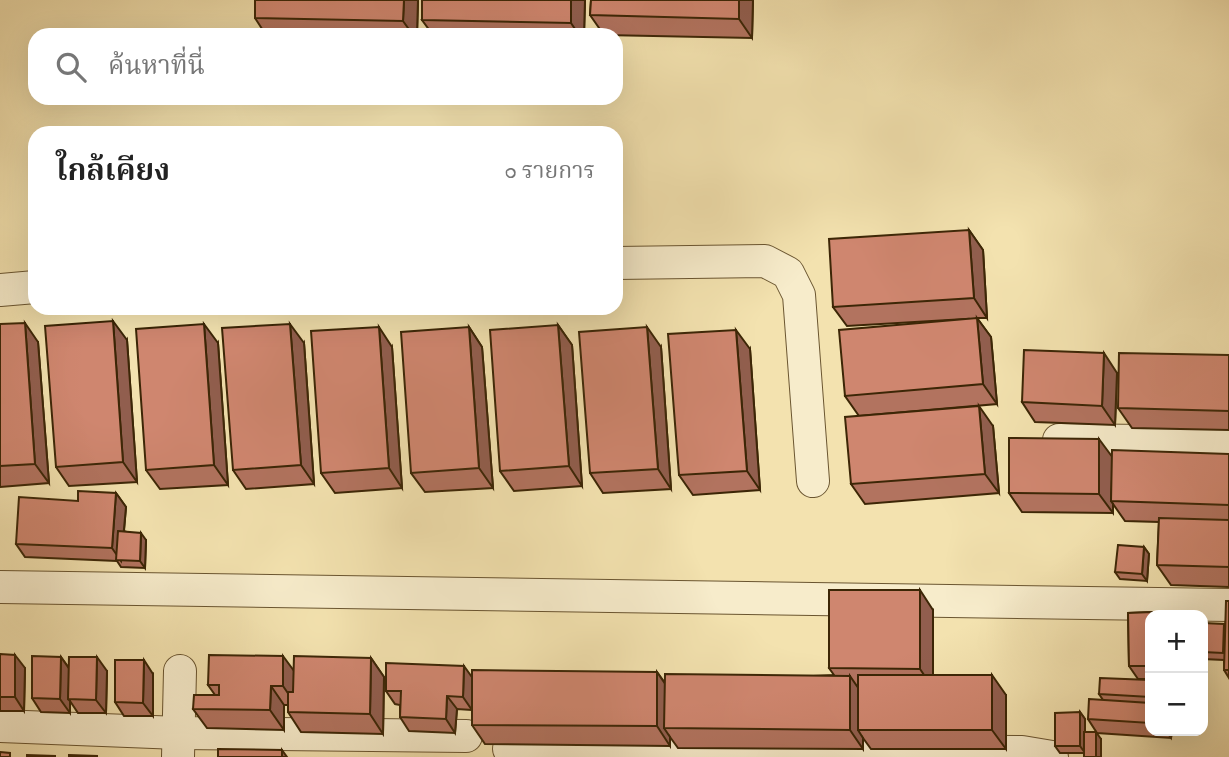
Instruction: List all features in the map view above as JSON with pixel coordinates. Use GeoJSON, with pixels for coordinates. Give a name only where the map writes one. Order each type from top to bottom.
{"type":"FeatureCollection","features":[{"type":"Feature","properties":{"kind":"street"},"geometry":{"type":"LineString","coordinates":[[623,263],[765,261],[788,273],[799,295],[813,481]]}},
{"type":"Feature","properties":{"kind":"street"},"geometry":{"type":"LineString","coordinates":[[0,290],[28,288]]}},
{"type":"Feature","properties":{"kind":"street"},"geometry":{"type":"LineString","coordinates":[[1052,440],[1229,442]]}},
{"type":"Feature","properties":{"kind":"street"},"geometry":{"type":"LineString","coordinates":[[0,587],[1229,605]]}},
{"type":"Feature","properties":{"kind":"street"},"geometry":{"type":"LineString","coordinates":[[178,745],[180,671]]}},
{"type":"Feature","properties":{"kind":"street"},"geometry":{"type":"LineString","coordinates":[[0,726],[178,745],[466,736]]}},
{"type":"Feature","properties":{"kind":"street"},"geometry":{"type":"LineString","coordinates":[[509,750],[1022,752],[1052,757]]}},
{"type":"Feature","properties":{"kind":"building"},"geometry":{"type":"Polygon","coordinates":[[[255,0],[404,0],[403,21],[255,18],[255,0]]]}},
{"type":"Feature","properties":{"kind":"building"},"geometry":{"type":"Polygon","coordinates":[[[422,0],[571,0],[571,23],[422,20],[422,0]]]}},
{"type":"Feature","properties":{"kind":"building"},"geometry":{"type":"Polygon","coordinates":[[[591,0],[739,0],[739,19],[590,15],[591,0]]]}},
{"type":"Feature","properties":{"kind":"building"},"geometry":{"type":"Polygon","coordinates":[[[969,230],[974,298],[833,307],[829,239],[969,230]]]}},
{"type":"Feature","properties":{"kind":"building"},"geometry":{"type":"Polygon","coordinates":[[[977,318],[983,384],[845,396],[839,330],[977,318]]]}},
{"type":"Feature","properties":{"kind":"building"},"geometry":{"type":"Polygon","coordinates":[[[113,321],[123,462],[56,467],[45,326],[113,321]]]}},
{"type":"Feature","properties":{"kind":"building"},"geometry":{"type":"Polygon","coordinates":[[[25,323],[35,464],[0,466],[0,324],[25,323]]]}},
{"type":"Feature","properties":{"kind":"building"},"geometry":{"type":"Polygon","coordinates":[[[204,324],[214,465],[146,470],[136,329],[204,324]]]}},
{"type":"Feature","properties":{"kind":"building"},"geometry":{"type":"Polygon","coordinates":[[[290,324],[301,465],[233,470],[222,328],[290,324]]]}},
{"type":"Feature","properties":{"kind":"building"},"geometry":{"type":"Polygon","coordinates":[[[558,325],[569,466],[500,471],[490,330],[558,325]]]}},
{"type":"Feature","properties":{"kind":"building"},"geometry":{"type":"Polygon","coordinates":[[[379,327],[389,468],[321,473],[311,331],[379,327]]]}},
{"type":"Feature","properties":{"kind":"building"},"geometry":{"type":"Polygon","coordinates":[[[469,327],[479,468],[411,473],[401,332],[469,327]]]}},
{"type":"Feature","properties":{"kind":"building"},"geometry":{"type":"Polygon","coordinates":[[[647,327],[658,469],[590,473],[579,332],[647,327]]]}},
{"type":"Feature","properties":{"kind":"building"},"geometry":{"type":"Polygon","coordinates":[[[736,330],[747,471],[679,475],[668,334],[736,330]]]}},
{"type":"Feature","properties":{"kind":"building"},"geometry":{"type":"Polygon","coordinates":[[[1024,350],[1104,353],[1102,406],[1022,402],[1024,350]]]}},
{"type":"Feature","properties":{"kind":"building"},"geometry":{"type":"Polygon","coordinates":[[[1119,353],[1229,355],[1229,411],[1118,408],[1119,353]]]}},
{"type":"Feature","properties":{"kind":"building"},"geometry":{"type":"Polygon","coordinates":[[[979,406],[985,474],[851,484],[845,417],[979,406]]]}},
{"type":"Feature","properties":{"kind":"building"},"geometry":{"type":"Polygon","coordinates":[[[1009,438],[1099,439],[1099,494],[1009,493],[1009,438]]]}},
{"type":"Feature","properties":{"kind":"building"},"geometry":{"type":"Polygon","coordinates":[[[1112,450],[1229,454],[1229,505],[1111,501],[1112,450]]]}},
{"type":"Feature","properties":{"kind":"building"},"geometry":{"type":"Polygon","coordinates":[[[78,491],[116,493],[112,548],[16,544],[19,497],[78,501],[78,491]]]}},
{"type":"Feature","properties":{"kind":"building"},"geometry":{"type":"Polygon","coordinates":[[[1159,518],[1229,520],[1229,567],[1157,565],[1159,518]]]}},
{"type":"Feature","properties":{"kind":"building"},"geometry":{"type":"Polygon","coordinates":[[[118,531],[141,533],[140,561],[116,560],[118,531]]]}},
{"type":"Feature","properties":{"kind":"building"},"geometry":{"type":"Polygon","coordinates":[[[1118,545],[1144,547],[1142,574],[1115,572],[1118,545]]]}},
{"type":"Feature","properties":{"kind":"building"},"geometry":{"type":"Polygon","coordinates":[[[829,590],[920,590],[920,669],[829,668],[829,590]]]}},
{"type":"Feature","properties":{"kind":"building"},"geometry":{"type":"Polygon","coordinates":[[[1226,601],[1229,601],[1229,670],[1224,670],[1226,601]]]}},
{"type":"Feature","properties":{"kind":"building"},"geometry":{"type":"Polygon","coordinates":[[[1145,612],[1145,666],[1129,666],[1128,613],[1145,612]]]}},
{"type":"Feature","properties":{"kind":"building"},"geometry":{"type":"Polygon","coordinates":[[[1208,623],[1224,624],[1223,653],[1208,652],[1208,623]]]}},
{"type":"Feature","properties":{"kind":"building"},"geometry":{"type":"Polygon","coordinates":[[[0,654],[15,655],[15,697],[0,697],[0,654]]]}},
{"type":"Feature","properties":{"kind":"building"},"geometry":{"type":"Polygon","coordinates":[[[209,655],[283,656],[283,686],[271,686],[270,710],[193,709],[194,695],[219,695],[219,685],[208,685],[209,655]]]}},
{"type":"Feature","properties":{"kind":"building"},"geometry":{"type":"Polygon","coordinates":[[[32,656],[61,657],[60,699],[32,698],[32,656]]]}},
{"type":"Feature","properties":{"kind":"building"},"geometry":{"type":"Polygon","coordinates":[[[294,656],[371,658],[370,714],[288,712],[288,692],[293,692],[294,656]]]}},
{"type":"Feature","properties":{"kind":"building"},"geometry":{"type":"Polygon","coordinates":[[[69,657],[97,657],[96,700],[68,699],[69,657]]]}},
{"type":"Feature","properties":{"kind":"building"},"geometry":{"type":"Polygon","coordinates":[[[115,660],[144,660],[143,703],[115,702],[115,660]]]}},
{"type":"Feature","properties":{"kind":"building"},"geometry":{"type":"Polygon","coordinates":[[[386,663],[464,666],[463,697],[447,696],[446,719],[400,717],[401,691],[386,691],[386,663]]]}},
{"type":"Feature","properties":{"kind":"building"},"geometry":{"type":"Polygon","coordinates":[[[472,670],[657,672],[657,726],[472,725],[472,670]]]}},
{"type":"Feature","properties":{"kind":"building"},"geometry":{"type":"Polygon","coordinates":[[[665,674],[850,676],[850,730],[664,728],[665,674]]]}},
{"type":"Feature","properties":{"kind":"building"},"geometry":{"type":"Polygon","coordinates":[[[858,675],[992,675],[992,730],[858,730],[858,675]]]}},
{"type":"Feature","properties":{"kind":"building"},"geometry":{"type":"Polygon","coordinates":[[[1100,678],[1145,680],[1145,697],[1099,694],[1100,678]]]}},
{"type":"Feature","properties":{"kind":"building"},"geometry":{"type":"Polygon","coordinates":[[[1089,699],[1145,703],[1145,723],[1088,719],[1089,699]]]}},
{"type":"Feature","properties":{"kind":"building"},"geometry":{"type":"Polygon","coordinates":[[[1080,712],[1080,746],[1055,746],[1055,713],[1080,712]]]}},
{"type":"Feature","properties":{"kind":"building"},"geometry":{"type":"Polygon","coordinates":[[[1084,732],[1096,732],[1096,757],[1084,757],[1084,732]]]}},
{"type":"Feature","properties":{"kind":"building"},"geometry":{"type":"Polygon","coordinates":[[[218,749],[282,750],[282,757],[218,757],[218,749]]]}},
{"type":"Feature","properties":{"kind":"building"},"geometry":{"type":"Polygon","coordinates":[[[0,752],[10,753],[10,757],[0,757],[0,752]]]}},
{"type":"Feature","properties":{"kind":"building"},"geometry":{"type":"Polygon","coordinates":[[[55,756],[55,757],[27,757],[55,756]]]}},
{"type":"Feature","properties":{"kind":"building"},"geometry":{"type":"Polygon","coordinates":[[[97,756],[97,757],[69,757],[97,756]]]}}]}
